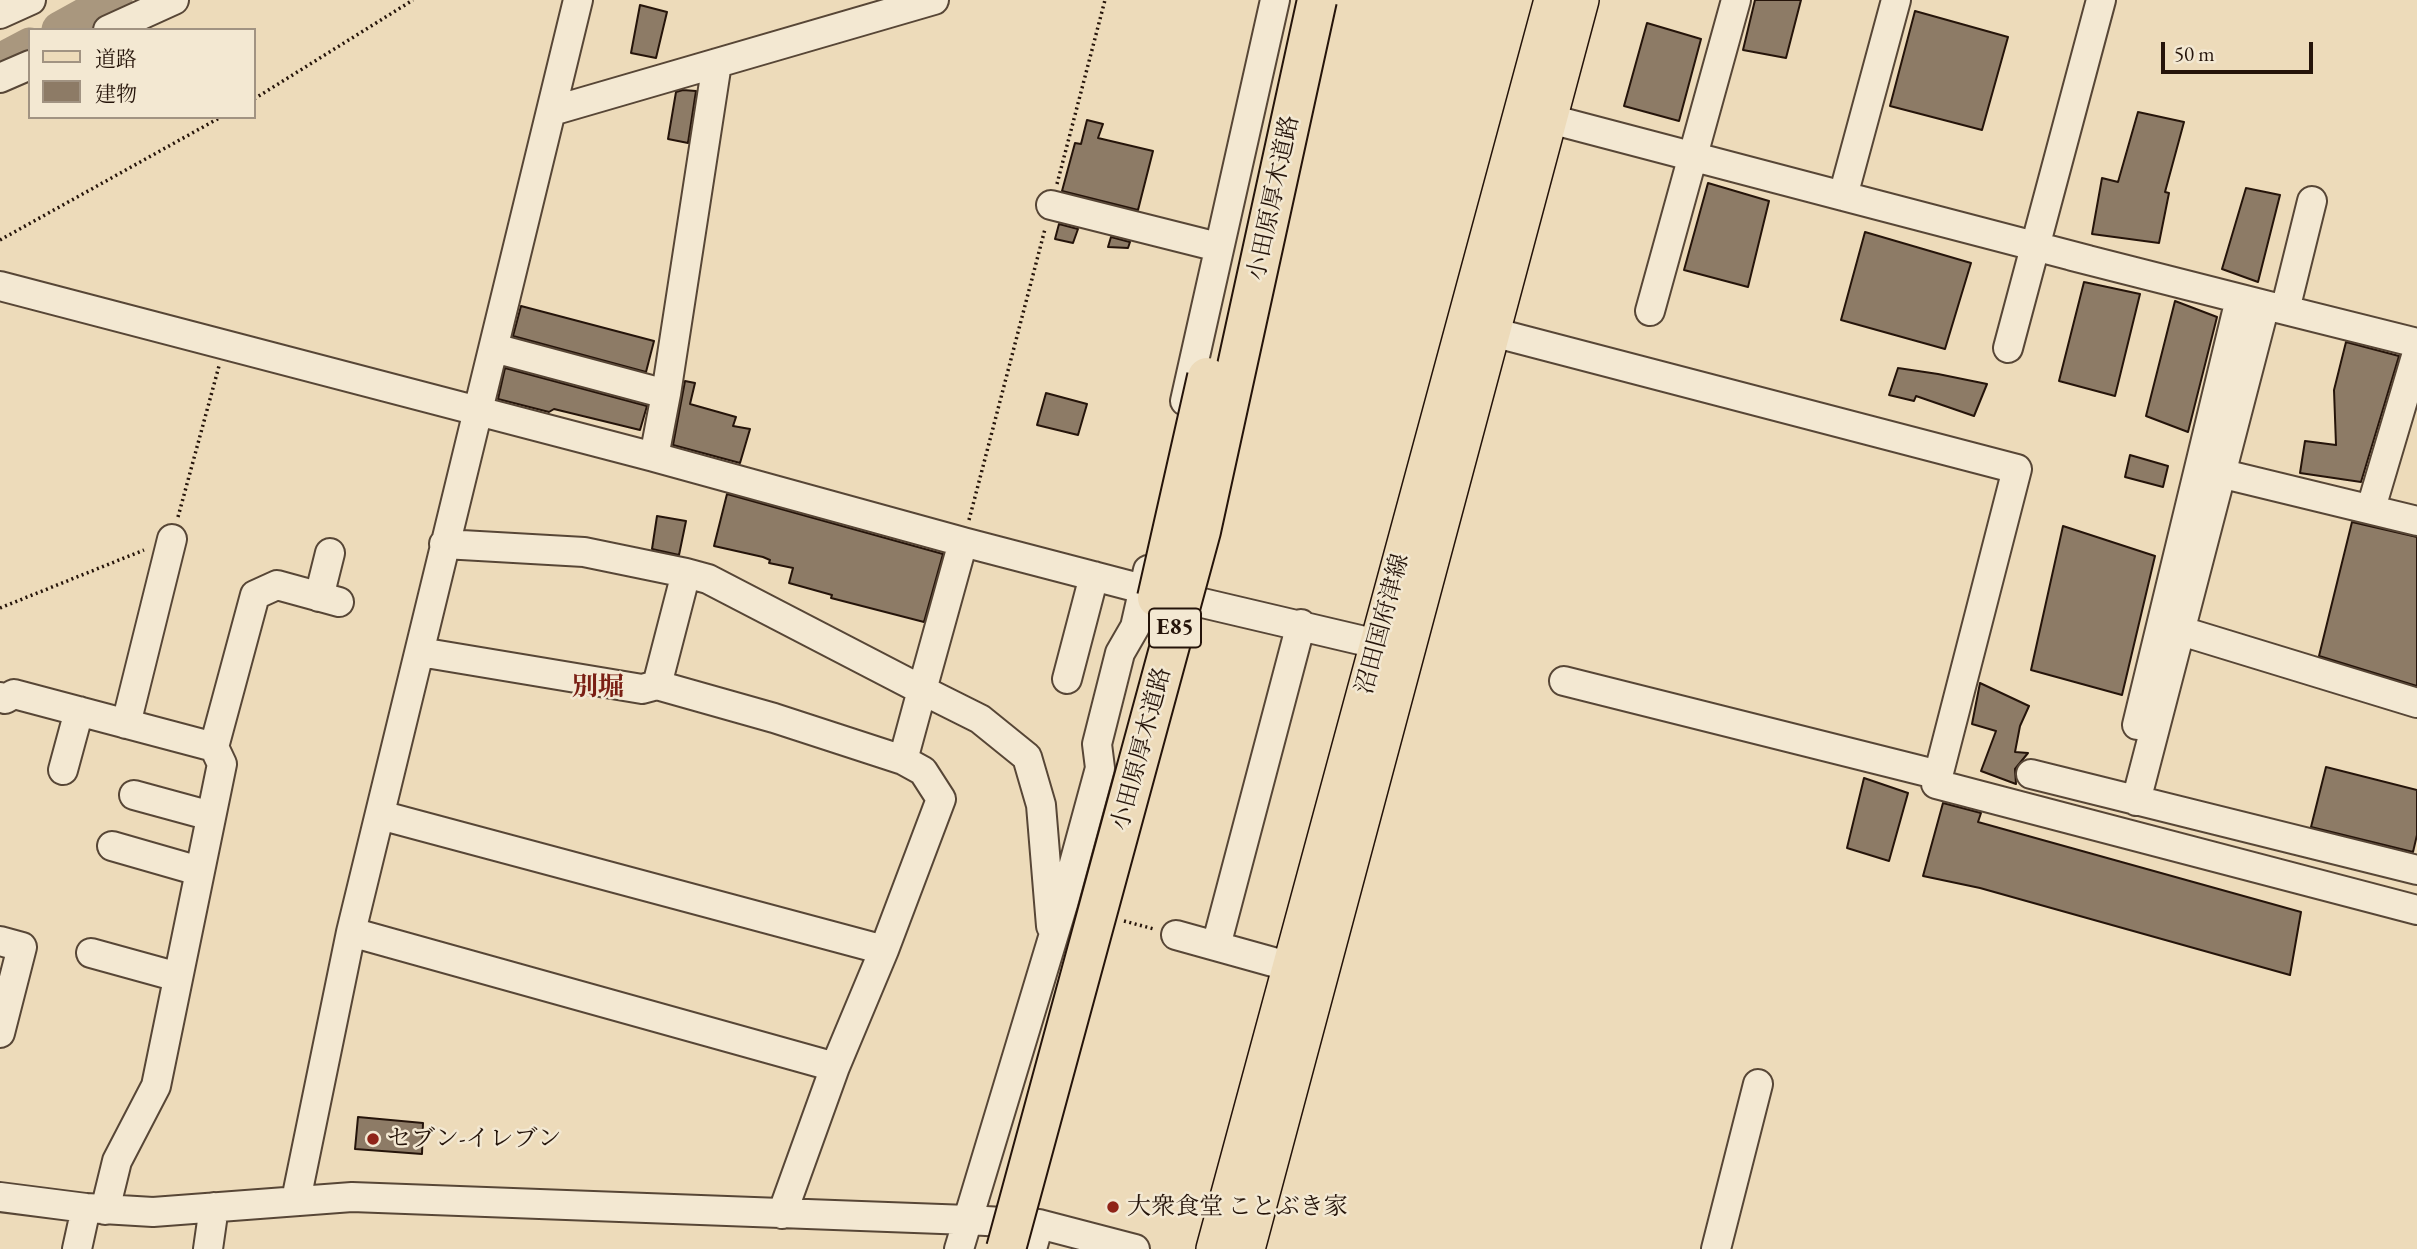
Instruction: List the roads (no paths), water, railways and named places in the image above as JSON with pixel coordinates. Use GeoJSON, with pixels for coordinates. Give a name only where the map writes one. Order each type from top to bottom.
{"type":"FeatureCollection","features":[{"type":"Feature","properties":{"kind":"highway","name":"小田原厚木道路"},"geometry":{"type":"LineString","coordinates":[[975,1234],[1110,802],[1290,0]]}},
{"type":"Feature","properties":{"kind":"highway","name":"小田原厚木道路"},"geometry":{"type":"LineString","coordinates":[[1006,1249],[1201,531],[1317,0]]}},
{"type":"Feature","properties":{"kind":"main road","name":"沼田国府津線"},"geometry":{"type":"LineString","coordinates":[[1247,1249],[1479,329],[1552,0]]}},
{"type":"Feature","properties":{"kind":"main road","name":"沼田国府津線"},"geometry":{"type":"LineString","coordinates":[[1214,1249],[1377,644],[1550,119],[1581,0]]}},
{"type":"Feature","properties":{"kind":"street"},"geometry":{"type":"LineString","coordinates":[[0,15],[31,0]]}},
{"type":"Feature","properties":{"kind":"street"},"geometry":{"type":"LineString","coordinates":[[112,28],[174,0]]}},
{"type":"Feature","properties":{"kind":"street"},"geometry":{"type":"LineString","coordinates":[[296,1200],[351,932],[578,0]]}},
{"type":"Feature","properties":{"kind":"street"},"geometry":{"type":"LineString","coordinates":[[552,111],[934,0]]}},
{"type":"Feature","properties":{"kind":"street"},"geometry":{"type":"LineString","coordinates":[[959,1249],[975,1234],[1052,935],[1100,768],[1097,744],[1120,653],[1135,627],[1275,0]]}},
{"type":"Feature","properties":{"kind":"street"},"geometry":{"type":"LineString","coordinates":[[1650,312],[1736,0]]}},
{"type":"Feature","properties":{"kind":"street"},"geometry":{"type":"LineString","coordinates":[[1843,196],[1896,0]]}},
{"type":"Feature","properties":{"kind":"street"},"geometry":{"type":"LineString","coordinates":[[2008,348],[2101,0]]}},
{"type":"Feature","properties":{"kind":"street"},"geometry":{"type":"LineString","coordinates":[[654,457],[718,63]]}},
{"type":"Feature","properties":{"kind":"street"},"geometry":{"type":"LineString","coordinates":[[0,78],[28,66]]}},
{"type":"Feature","properties":{"kind":"street"},"geometry":{"type":"LineString","coordinates":[[1550,119],[2084,260],[2417,342]]}},
{"type":"Feature","properties":{"kind":"street"},"geometry":{"type":"LineString","coordinates":[[2128,798],[2210,470],[2263,305],[2312,201]]}},
{"type":"Feature","properties":{"kind":"street"},"geometry":{"type":"LineString","coordinates":[[1051,205],[1218,247]]}},
{"type":"Feature","properties":{"kind":"street"},"geometry":{"type":"LineString","coordinates":[[0,286],[225,343],[1143,589],[1377,644]]}},
{"type":"Feature","properties":{"kind":"street"},"geometry":{"type":"LineString","coordinates":[[1479,329],[2017,470],[1936,784],[2417,910]]}},
{"type":"Feature","properties":{"kind":"street"},"geometry":{"type":"LineString","coordinates":[[494,348],[666,394]]}},
{"type":"Feature","properties":{"kind":"street"},"geometry":{"type":"LineString","coordinates":[[2374,498],[2417,354]]}},
{"type":"Feature","properties":{"kind":"street"},"geometry":{"type":"LineString","coordinates":[[2210,470],[2417,521]]}},
{"type":"Feature","properties":{"kind":"street"},"geometry":{"type":"LineString","coordinates":[[126,724],[173,539]]}},
{"type":"Feature","properties":{"kind":"street"},"geometry":{"type":"LineString","coordinates":[[903,760],[963,542]]}},
{"type":"Feature","properties":{"kind":"street"},"geometry":{"type":"LineString","coordinates":[[444,544],[584,552],[708,579],[980,719],[1027,757],[1041,806],[1052,935]]}},
{"type":"Feature","properties":{"kind":"street"},"geometry":{"type":"LineString","coordinates":[[77,1249],[117,1161],[156,1086],[222,764],[214,747],[255,595],[277,585],[329,599],[330,553]]}},
{"type":"Feature","properties":{"kind":"street"},"geometry":{"type":"LineString","coordinates":[[657,685],[685,573]]}},
{"type":"Feature","properties":{"kind":"street"},"geometry":{"type":"LineString","coordinates":[[1067,680],[1094,576]]}},
{"type":"Feature","properties":{"kind":"street"},"geometry":{"type":"LineString","coordinates":[[1216,946],[1301,624]]}},
{"type":"Feature","properties":{"kind":"street"},"geometry":{"type":"LineString","coordinates":[[2172,628],[2417,703]]}},
{"type":"Feature","properties":{"kind":"street"},"geometry":{"type":"LineString","coordinates":[[421,652],[642,689],[657,685],[774,718],[903,760],[923,771],[941,799],[884,950],[835,1066],[782,1214]]}},
{"type":"Feature","properties":{"kind":"street"},"geometry":{"type":"LineString","coordinates":[[1564,681],[1938,775]]}},
{"type":"Feature","properties":{"kind":"street"},"geometry":{"type":"LineString","coordinates":[[2,704],[14,694],[214,747]]}},
{"type":"Feature","properties":{"kind":"street"},"geometry":{"type":"LineString","coordinates":[[63,770],[79,711]]}},
{"type":"Feature","properties":{"kind":"street"},"geometry":{"type":"LineString","coordinates":[[2031,774],[2417,870]]}},
{"type":"Feature","properties":{"kind":"street"},"geometry":{"type":"LineString","coordinates":[[134,795],[211,816]]}},
{"type":"Feature","properties":{"kind":"street"},"geometry":{"type":"LineString","coordinates":[[380,815],[884,950]]}},
{"type":"Feature","properties":{"kind":"street"},"geometry":{"type":"LineString","coordinates":[[112,846],[199,871]]}},
{"type":"Feature","properties":{"kind":"street"},"geometry":{"type":"LineString","coordinates":[[351,932],[835,1066]]}},
{"type":"Feature","properties":{"kind":"street"},"geometry":{"type":"LineString","coordinates":[[1176,935],[1291,967]]}},
{"type":"Feature","properties":{"kind":"street"},"geometry":{"type":"LineString","coordinates":[[0,941],[22,947],[0,1033]]}},
{"type":"Feature","properties":{"kind":"street"},"geometry":{"type":"LineString","coordinates":[[91,954],[178,977]]}},
{"type":"Feature","properties":{"kind":"street"},"geometry":{"type":"LineString","coordinates":[[1716,1249],[1758,1084]]}},
{"type":"Feature","properties":{"kind":"street"},"geometry":{"type":"LineString","coordinates":[[0,1197],[96,1209],[153,1212],[352,1197],[782,1214],[975,1234],[1036,1236],[1135,1249]]}},
{"type":"Feature","properties":{"kind":"street"},"geometry":{"type":"LineString","coordinates":[[208,1249],[214,1207]]}},
{"type":"Feature","properties":{"kind":"waterway"},"geometry":{"type":"LineString","coordinates":[[64,28],[114,0]]}},
{"type":"Feature","properties":{"kind":"waterway"},"geometry":{"type":"LineString","coordinates":[[0,62],[28,47]]}},
{"type":"Feature","properties":{"kind":"place","name":"セブン-イレブン"},"geometry":{"type":"Point","coordinates":[373,1139]}},
{"type":"Feature","properties":{"kind":"place","name":"大衆食堂 ことぶき家"},"geometry":{"type":"Point","coordinates":[1113,1207]}},
{"type":"Feature","properties":{"kind":"district","name":"別堀"},"geometry":{"type":"Point","coordinates":[598,688]}}]}
